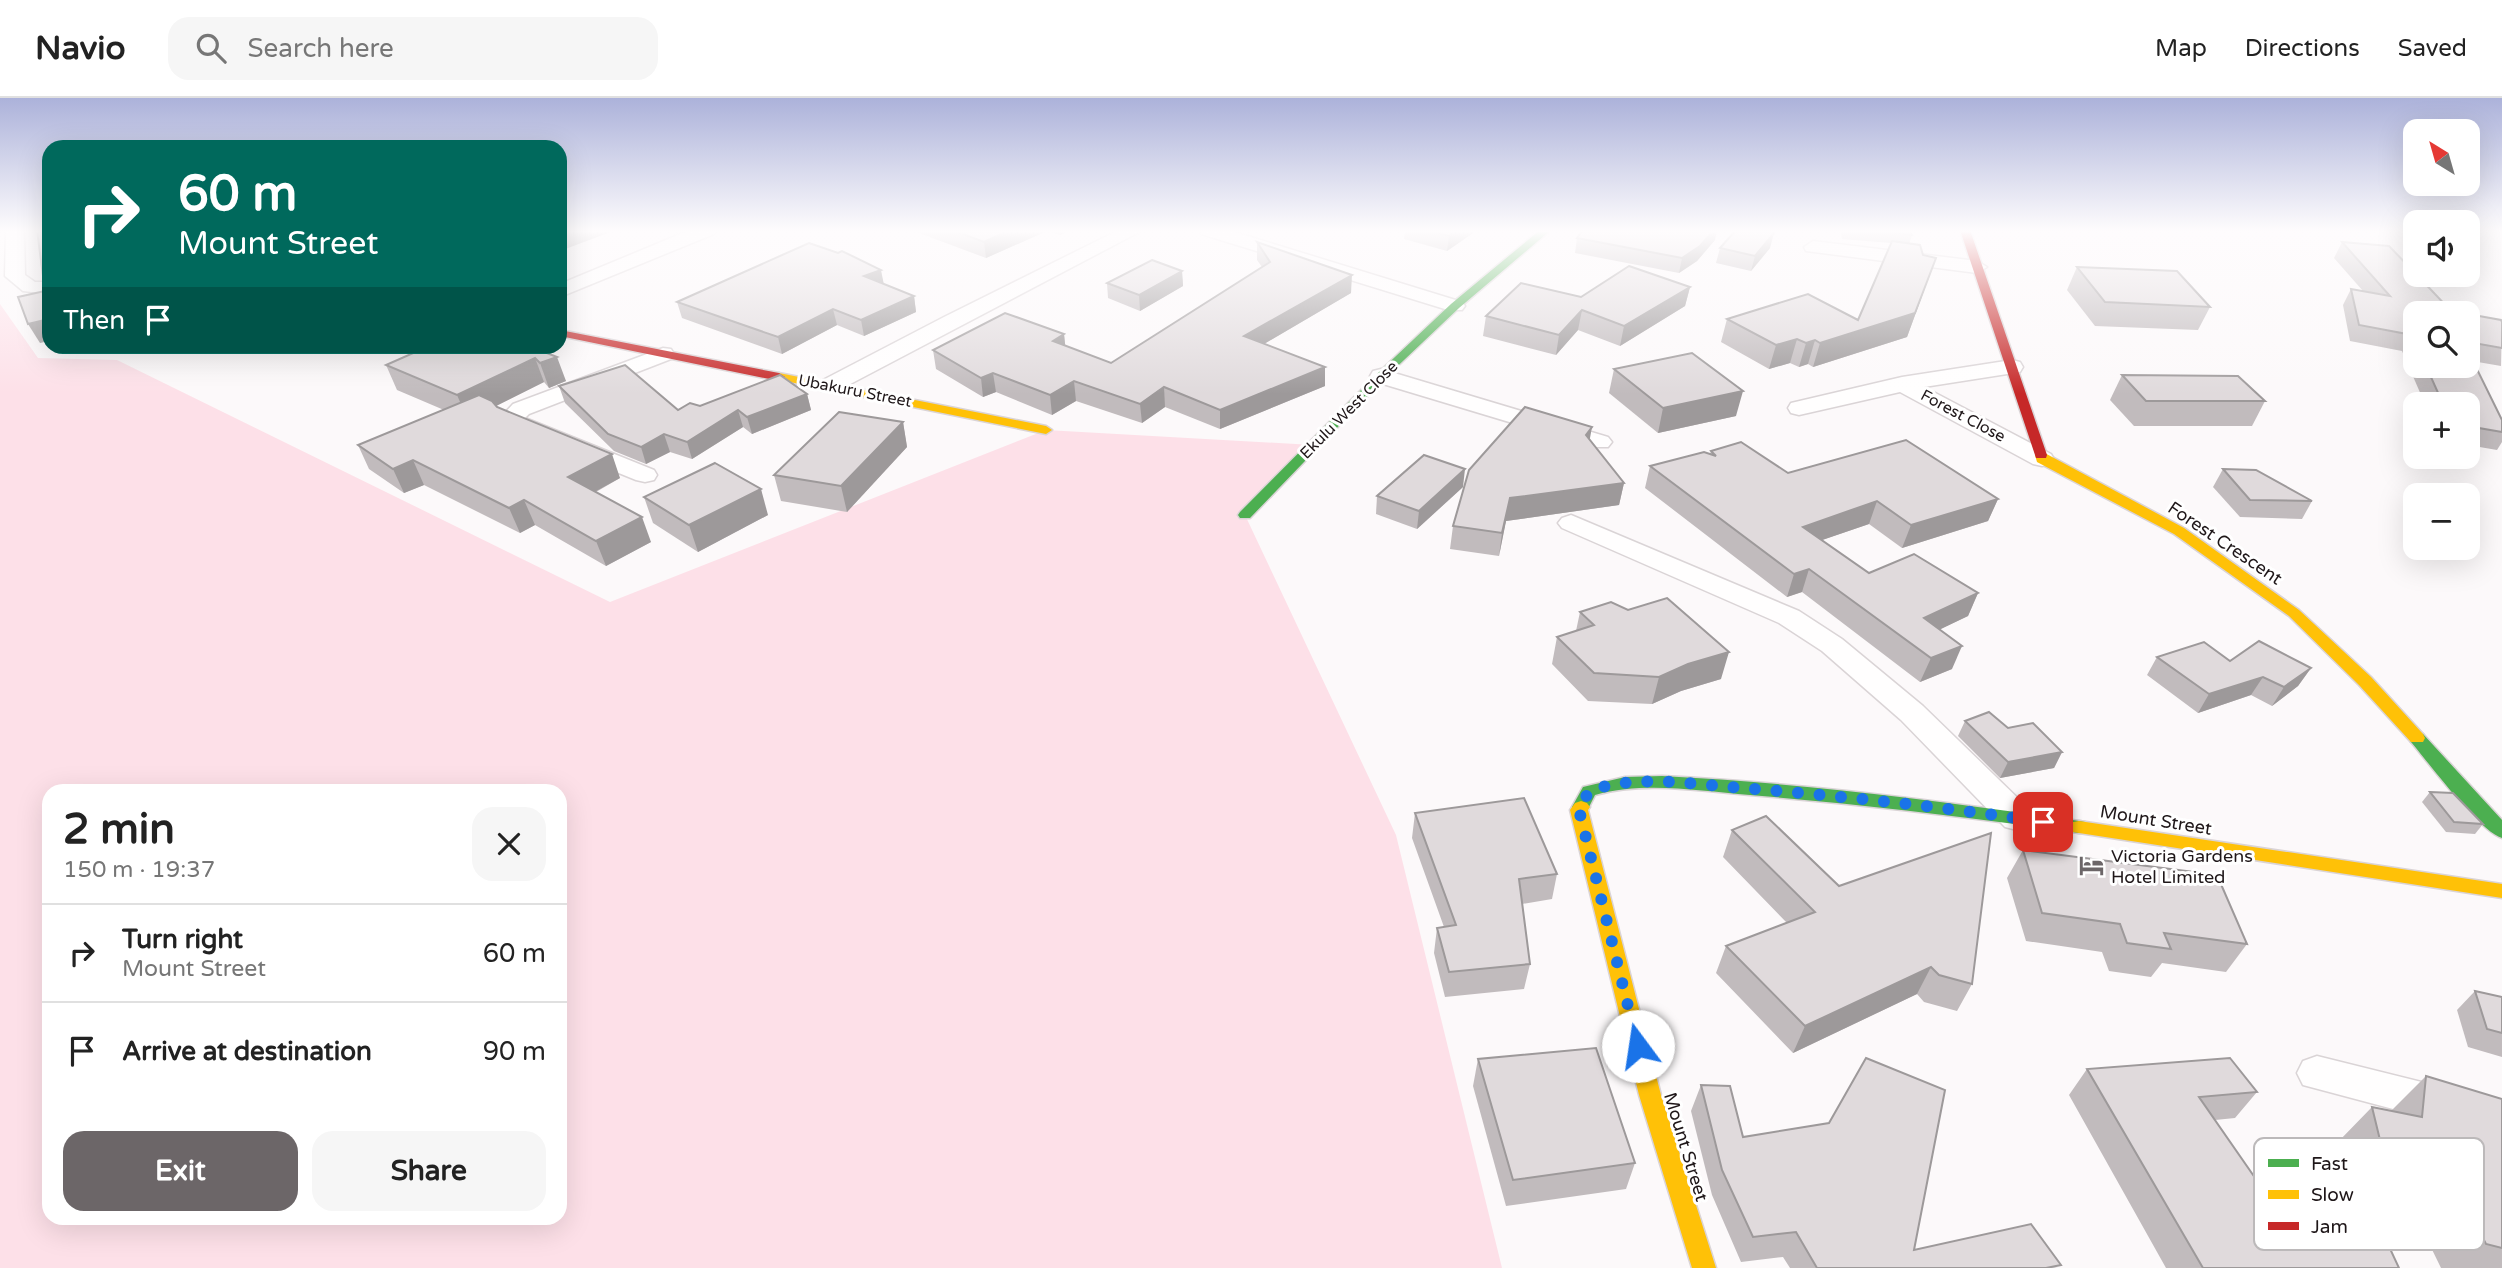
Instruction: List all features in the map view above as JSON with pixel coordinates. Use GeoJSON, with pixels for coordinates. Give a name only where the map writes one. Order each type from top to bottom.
{"type":"FeatureCollection","features":[{"type":"Feature","properties":{"kind":"street"},"geometry":{"type":"LineString","coordinates":[[23,285],[42,287]]}},
{"type":"Feature","properties":{"kind":"street"},"geometry":{"type":"LineString","coordinates":[[829,386],[1024,285]]}},
{"type":"Feature","properties":{"kind":"street"},"geometry":{"type":"LineString","coordinates":[[1385,285],[1455,306]]}},
{"type":"Feature","properties":{"kind":"street","name":"Ekulu West Close"},"geometry":{"type":"LineString","coordinates":[[1245,515],[1381,376],[1481,285]]}},
{"type":"Feature","properties":{"kind":"street"},"geometry":{"type":"LineString","coordinates":[[1983,285],[2042,459]]}},
{"type":"Feature","properties":{"kind":"street","name":"Ubakuru Street"},"geometry":{"type":"LineString","coordinates":[[567,334],[1046,430]]}},
{"type":"Feature","properties":{"kind":"street"},"geometry":{"type":"LineString","coordinates":[[645,475],[516,423],[512,418],[521,409],[663,354]]}},
{"type":"Feature","properties":{"kind":"street"},"geometry":{"type":"LineString","coordinates":[[1902,384],[2012,366]]}},
{"type":"Feature","properties":{"kind":"street"},"geometry":{"type":"LineString","coordinates":[[1381,376],[1600,442]]}},
{"type":"Feature","properties":{"kind":"street","name":"Forest Close"},"geometry":{"type":"LineString","coordinates":[[1799,408],[1902,384],[2042,459]]}},
{"type":"Feature","properties":{"kind":"street","name":"Forest Crescent"},"geometry":{"type":"LineString","coordinates":[[2042,459],[2179,531],[2294,613],[2365,681],[2476,806],[2502,831]]}},
{"type":"Feature","properties":{"kind":"street"},"geometry":{"type":"LineString","coordinates":[[1572,523],[1789,617],[1832,645],[1912,713],[2017,818]]}},
{"type":"Feature","properties":{"kind":"street","name":"Mount Street"},"geometry":{"type":"LineString","coordinates":[[1704,1268],[1650,1095],[1582,823],[1579,810],[1589,791],[1609,784],[1642,781],[1791,792],[2017,818],[2502,891]]}},
{"type":"Feature","properties":{"kind":"street"},"geometry":{"type":"LineString","coordinates":[[2317,1073],[2502,1120]]}},
{"type":"Feature","properties":{"kind":"shaded area"},"geometry":{"type":"Polygon","coordinates":[[[0,304],[38,358],[117,360],[610,602],[1046,430],[1313,445],[1245,515],[1396,835],[1502,1268],[0,1268],[0,304]]]}},
{"type":"Feature","properties":{"kind":"building"},"geometry":{"type":"Polygon","coordinates":[[[716,285],[886,285],[914,296],[861,320],[833,309],[778,337],[677,302],[716,285]]]}},
{"type":"Feature","properties":{"kind":"building"},"geometry":{"type":"Polygon","coordinates":[[[1111,285],[1158,285],[1139,295],[1111,285]]]}},
{"type":"Feature","properties":{"kind":"building"},"geometry":{"type":"Polygon","coordinates":[[[1234,285],[1335,285],[1244,336],[1325,367],[1220,410],[1164,387],[1140,404],[1074,381],[1050,395],[993,373],[981,378],[933,350],[1005,313],[1064,334],[1053,341],[1111,363],[1234,285]]]}},
{"type":"Feature","properties":{"kind":"building"},"geometry":{"type":"Polygon","coordinates":[[[1519,285],[1581,297],[1600,285],[1683,285],[1690,287],[1624,326],[1582,310],[1559,335],[1486,316],[1519,285]]]}},
{"type":"Feature","properties":{"kind":"building"},"geometry":{"type":"Polygon","coordinates":[[[1873,285],[1926,285],[1915,313],[1820,343],[1815,340],[1806,343],[1797,339],[1776,345],[1727,319],[1808,294],[1858,320],[1873,285]]]}},
{"type":"Feature","properties":{"kind":"building"},"geometry":{"type":"Polygon","coordinates":[[[2091,285],[2189,285],[2210,307],[2105,302],[2091,285]]]}},
{"type":"Feature","properties":{"kind":"building"},"geometry":{"type":"Polygon","coordinates":[[[2380,285],[2428,287],[2442,301],[2403,301],[2403,333],[2359,325],[2351,289],[2390,296],[2380,285]]]}},
{"type":"Feature","properties":{"kind":"building"},"geometry":{"type":"Polygon","coordinates":[[[42,292],[42,321],[28,324],[18,297],[42,292]]]}},
{"type":"Feature","properties":{"kind":"building"},"geometry":{"type":"Polygon","coordinates":[[[2480,316],[2501,320],[2502,348],[2480,344],[2480,316]]]}},
{"type":"Feature","properties":{"kind":"building"},"geometry":{"type":"Polygon","coordinates":[[[1692,353],[1743,391],[1663,408],[1614,369],[1692,353]]]}},
{"type":"Feature","properties":{"kind":"building"},"geometry":{"type":"Polygon","coordinates":[[[411,354],[549,354],[557,357],[540,363],[535,358],[457,395],[386,365],[411,354]]]}},
{"type":"Feature","properties":{"kind":"building"},"geometry":{"type":"Polygon","coordinates":[[[625,365],[678,410],[690,403],[700,406],[780,375],[807,394],[747,417],[738,410],[687,442],[664,434],[641,447],[608,434],[559,386],[625,365]]]}},
{"type":"Feature","properties":{"kind":"building"},"geometry":{"type":"Polygon","coordinates":[[[2122,375],[2238,376],[2265,401],[2146,401],[2122,375]]]}},
{"type":"Feature","properties":{"kind":"building"},"geometry":{"type":"Polygon","coordinates":[[[2480,375],[2502,420],[2502,432],[2480,428],[2480,392],[2438,392],[2431,378],[2480,378],[2480,375]]]}},
{"type":"Feature","properties":{"kind":"building"},"geometry":{"type":"Polygon","coordinates":[[[479,395],[492,401],[497,407],[612,454],[568,477],[642,517],[596,541],[524,500],[509,508],[413,460],[393,469],[358,445],[479,395]]]}},
{"type":"Feature","properties":{"kind":"building"},"geometry":{"type":"Polygon","coordinates":[[[1525,407],[1592,427],[1586,435],[1624,483],[1510,498],[1502,533],[1453,526],[1469,470],[1525,407]]]}},
{"type":"Feature","properties":{"kind":"building"},"geometry":{"type":"Polygon","coordinates":[[[839,412],[903,422],[841,486],[774,475],[839,412]]]}},
{"type":"Feature","properties":{"kind":"building"},"geometry":{"type":"Polygon","coordinates":[[[1906,440],[1998,499],[1911,525],[1877,501],[1803,527],[1869,573],[1914,554],[1978,593],[1924,618],[1962,646],[1931,658],[1809,569],[1794,574],[1650,466],[1704,452],[1716,456],[1711,451],[1741,442],[1788,473],[1906,440]]]}},
{"type":"Feature","properties":{"kind":"building"},"geometry":{"type":"Polygon","coordinates":[[[1424,455],[1465,469],[1419,511],[1377,496],[1424,455]]]}},
{"type":"Feature","properties":{"kind":"building"},"geometry":{"type":"Polygon","coordinates":[[[715,463],[761,489],[689,525],[644,497],[715,463]]]}},
{"type":"Feature","properties":{"kind":"building"},"geometry":{"type":"Polygon","coordinates":[[[2223,469],[2256,470],[2312,501],[2250,500],[2223,469]]]}},
{"type":"Feature","properties":{"kind":"building"},"geometry":{"type":"Polygon","coordinates":[[[1667,598],[1729,652],[1688,664],[1659,677],[1594,673],[1557,637],[1594,625],[1580,612],[1611,602],[1628,610],[1667,598]]]}},
{"type":"Feature","properties":{"kind":"building"},"geometry":{"type":"Polygon","coordinates":[[[2259,641],[2311,668],[2284,687],[2263,677],[2209,694],[2157,657],[2204,642],[2230,661],[2259,641]]]}},
{"type":"Feature","properties":{"kind":"building"},"geometry":{"type":"Polygon","coordinates":[[[1989,712],[2008,728],[2033,723],[2062,752],[2008,762],[1965,721],[1989,712]]]}},
{"type":"Feature","properties":{"kind":"building"},"geometry":{"type":"Polygon","coordinates":[[[2430,792],[2453,793],[2483,824],[2454,822],[2430,792]]]}},
{"type":"Feature","properties":{"kind":"building"},"geometry":{"type":"Polygon","coordinates":[[[1524,798],[1557,874],[1519,879],[1530,964],[1449,972],[1437,928],[1456,925],[1415,813],[1524,798]]]}},
{"type":"Feature","properties":{"kind":"building"},"geometry":{"type":"Polygon","coordinates":[[[1766,816],[1839,886],[1991,833],[1972,984],[1939,975],[1931,967],[1805,1026],[1726,946],[1815,912],[1732,830],[1766,816]]]}},
{"type":"Feature","properties":{"kind":"building"},"geometry":{"type":"Polygon","coordinates":[[[2023,850],[2217,875],[2247,944],[2164,933],[2171,949],[2127,943],[2120,924],[2042,913],[2023,850]]]}},
{"type":"Feature","properties":{"kind":"building"},"geometry":{"type":"Polygon","coordinates":[[[2475,991],[2502,997],[2502,1033],[2487,1029],[2475,991]]]}},
{"type":"Feature","properties":{"kind":"building"},"geometry":{"type":"Polygon","coordinates":[[[1596,1048],[1635,1163],[1513,1180],[1478,1059],[1596,1048]]]}},
{"type":"Feature","properties":{"kind":"building"},"geometry":{"type":"Polygon","coordinates":[[[1866,1058],[1945,1090],[1914,1250],[2031,1224],[2061,1265],[2046,1268],[1817,1268],[1796,1232],[1753,1237],[1722,1170],[1701,1085],[1730,1086],[1743,1137],[1829,1123],[1866,1058]]]}},
{"type":"Feature","properties":{"kind":"building"},"geometry":{"type":"Polygon","coordinates":[[[2230,1058],[2257,1092],[2199,1097],[2254,1176],[2254,1250],[2391,1250],[2399,1268],[2203,1268],[2087,1069],[2230,1058]]]}},
{"type":"Feature","properties":{"kind":"building"},"geometry":{"type":"Polygon","coordinates":[[[2426,1076],[2502,1099],[2502,1248],[2486,1244],[2484,1240],[2484,1138],[2380,1138],[2372,1107],[2422,1117],[2426,1076]]]}},
{"type":"Feature","properties":{"kind":"traffic: fast"},"geometry":{"type":"LineString","coordinates":[[1245,515],[1381,376],[1481,285]]}},
{"type":"Feature","properties":{"kind":"traffic: fast"},"geometry":{"type":"LineString","coordinates":[[2417,738],[2476,806],[2502,831]]}},
{"type":"Feature","properties":{"kind":"traffic: fast"},"geometry":{"type":"LineString","coordinates":[[1581,807],[1589,791],[1625,783],[1662,782],[1865,799],[2079,827]]}},
{"type":"Feature","properties":{"kind":"traffic: slow"},"geometry":{"type":"LineString","coordinates":[[779,377],[1046,430]]}},
{"type":"Feature","properties":{"kind":"traffic: slow"},"geometry":{"type":"LineString","coordinates":[[2041,455],[2042,459],[2179,531],[2294,613],[2365,681],[2417,738]]}},
{"type":"Feature","properties":{"kind":"traffic: slow"},"geometry":{"type":"LineString","coordinates":[[1581,807],[1579,810],[1650,1095],[1704,1268]]}},
{"type":"Feature","properties":{"kind":"traffic: slow"},"geometry":{"type":"LineString","coordinates":[[2079,827],[2502,891]]}},
{"type":"Feature","properties":{"kind":"traffic: jam"},"geometry":{"type":"LineString","coordinates":[[1983,285],[2041,455]]}},
{"type":"Feature","properties":{"kind":"traffic: jam"},"geometry":{"type":"LineString","coordinates":[[567,334],[779,377]]}},
{"type":"Feature","properties":{"kind":"place","name":"Victoria Gardens Hotel Limited"},"geometry":{"type":"Point","coordinates":[2091,866]}},
{"type":"Feature","properties":{"kind":"route"},"geometry":{"type":"LineString","coordinates":[[1638,1046],[1579,810],[1589,791],[1609,784],[1642,781],[1791,792],[2043,822]]}}]}
